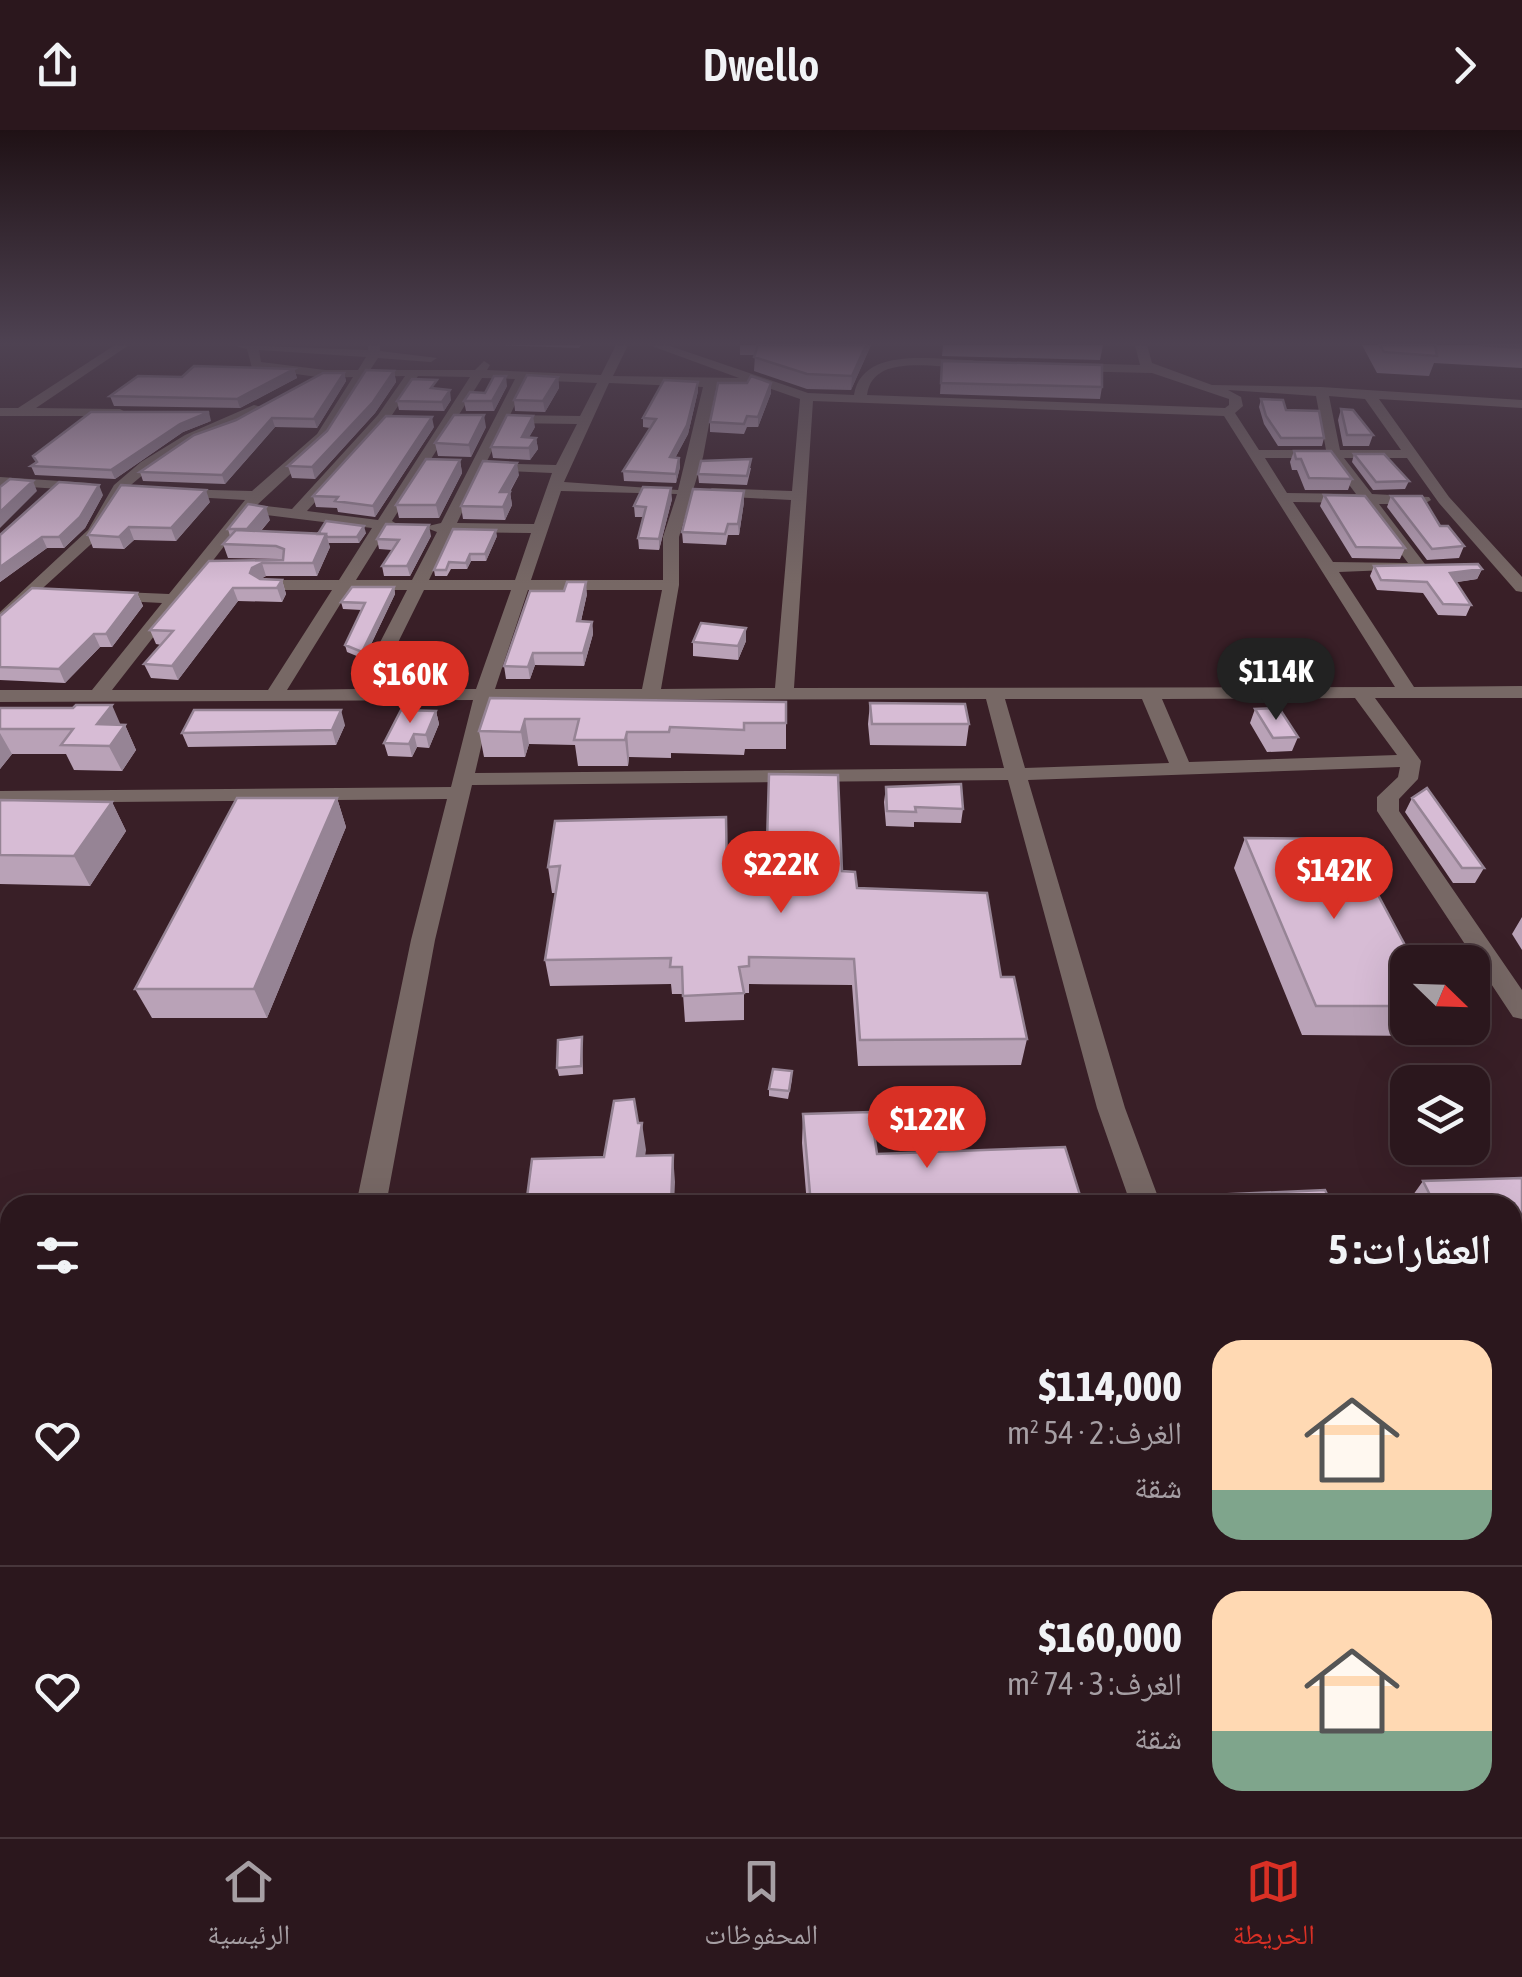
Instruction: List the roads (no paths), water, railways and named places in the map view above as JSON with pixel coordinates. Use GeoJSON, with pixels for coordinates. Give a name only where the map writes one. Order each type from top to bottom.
{"type":"FeatureCollection","features":[{"type":"Feature","properties":{"kind":"street"},"geometry":{"type":"LineString","coordinates":[[0,622],[94,533],[119,488],[190,438],[221,425]]}},
{"type":"Feature","properties":{"kind":"street"},"geometry":{"type":"LineString","coordinates":[[98,694],[252,502],[322,437],[330,425]]}},
{"type":"Feature","properties":{"kind":"street"},"geometry":{"type":"LineString","coordinates":[[298,512],[384,425]]}},
{"type":"Feature","properties":{"kind":"street"},"geometry":{"type":"LineString","coordinates":[[276,692],[419,463],[439,425]]}},
{"type":"Feature","properties":{"kind":"street"},"geometry":{"type":"LineString","coordinates":[[364,692],[477,466],[490,425]]}},
{"type":"Feature","properties":{"kind":"street"},"geometry":{"type":"LineString","coordinates":[[373,1195],[459,786],[484,694],[561,469],[585,425]]}},
{"type":"Feature","properties":{"kind":"street"},"geometry":{"type":"LineString","coordinates":[[650,694],[671,585],[672,537],[700,425]]}},
{"type":"Feature","properties":{"kind":"street"},"geometry":{"type":"LineString","coordinates":[[784,694],[803,425]]}},
{"type":"Feature","properties":{"kind":"street"},"geometry":{"type":"LineString","coordinates":[[1236,425],[1409,693]]}},
{"type":"Feature","properties":{"kind":"street"},"geometry":{"type":"LineString","coordinates":[[1327,425],[1334,455],[1420,568]]}},
{"type":"Feature","properties":{"kind":"street"},"geometry":{"type":"LineString","coordinates":[[1389,425],[1444,500],[1522,587]]}},
{"type":"Feature","properties":{"kind":"street"},"geometry":{"type":"LineString","coordinates":[[1255,454],[1410,454]]}},
{"type":"Feature","properties":{"kind":"street"},"geometry":{"type":"LineString","coordinates":[[419,463],[438,464]]}},
{"type":"Feature","properties":{"kind":"street"},"geometry":{"type":"LineString","coordinates":[[458,466],[561,469]]}},
{"type":"Feature","properties":{"kind":"street"},"geometry":{"type":"LineString","coordinates":[[0,481],[139,490]]}},
{"type":"Feature","properties":{"kind":"street"},"geometry":{"type":"LineString","coordinates":[[40,504],[58,485]]}},
{"type":"Feature","properties":{"kind":"street"},"geometry":{"type":"LineString","coordinates":[[556,486],[797,496]]}},
{"type":"Feature","properties":{"kind":"street"},"geometry":{"type":"LineString","coordinates":[[158,490],[252,502],[380,526],[542,529]]}},
{"type":"Feature","properties":{"kind":"street"},"geometry":{"type":"LineString","coordinates":[[1283,498],[1444,500]]}},
{"type":"Feature","properties":{"kind":"street"},"geometry":{"type":"LineString","coordinates":[[1470,566],[1499,563]]}},
{"type":"Feature","properties":{"kind":"street"},"geometry":{"type":"LineString","coordinates":[[200,566],[220,567]]}},
{"type":"Feature","properties":{"kind":"street"},"geometry":{"type":"LineString","coordinates":[[1328,566],[1444,569]]}},
{"type":"Feature","properties":{"kind":"street"},"geometry":{"type":"LineString","coordinates":[[279,568],[263,576],[343,585],[671,585]]}},
{"type":"Feature","properties":{"kind":"street"},"geometry":{"type":"LineString","coordinates":[[30,591],[174,599]]}},
{"type":"Feature","properties":{"kind":"street"},"geometry":{"type":"LineString","coordinates":[[0,696],[276,692],[1522,692]]}},
{"type":"Feature","properties":{"kind":"street"},"geometry":{"type":"LineString","coordinates":[[1362,693],[1411,762],[1408,779],[1388,796],[1388,811],[1522,1010]]}},
{"type":"Feature","properties":{"kind":"street"},"geometry":{"type":"LineString","coordinates":[[1150,694],[1182,769]]}},
{"type":"Feature","properties":{"kind":"street"},"geometry":{"type":"LineString","coordinates":[[994,695],[1111,1108],[1142,1195]]}},
{"type":"Feature","properties":{"kind":"street"},"geometry":{"type":"LineString","coordinates":[[0,797],[1411,762]]}}]}
